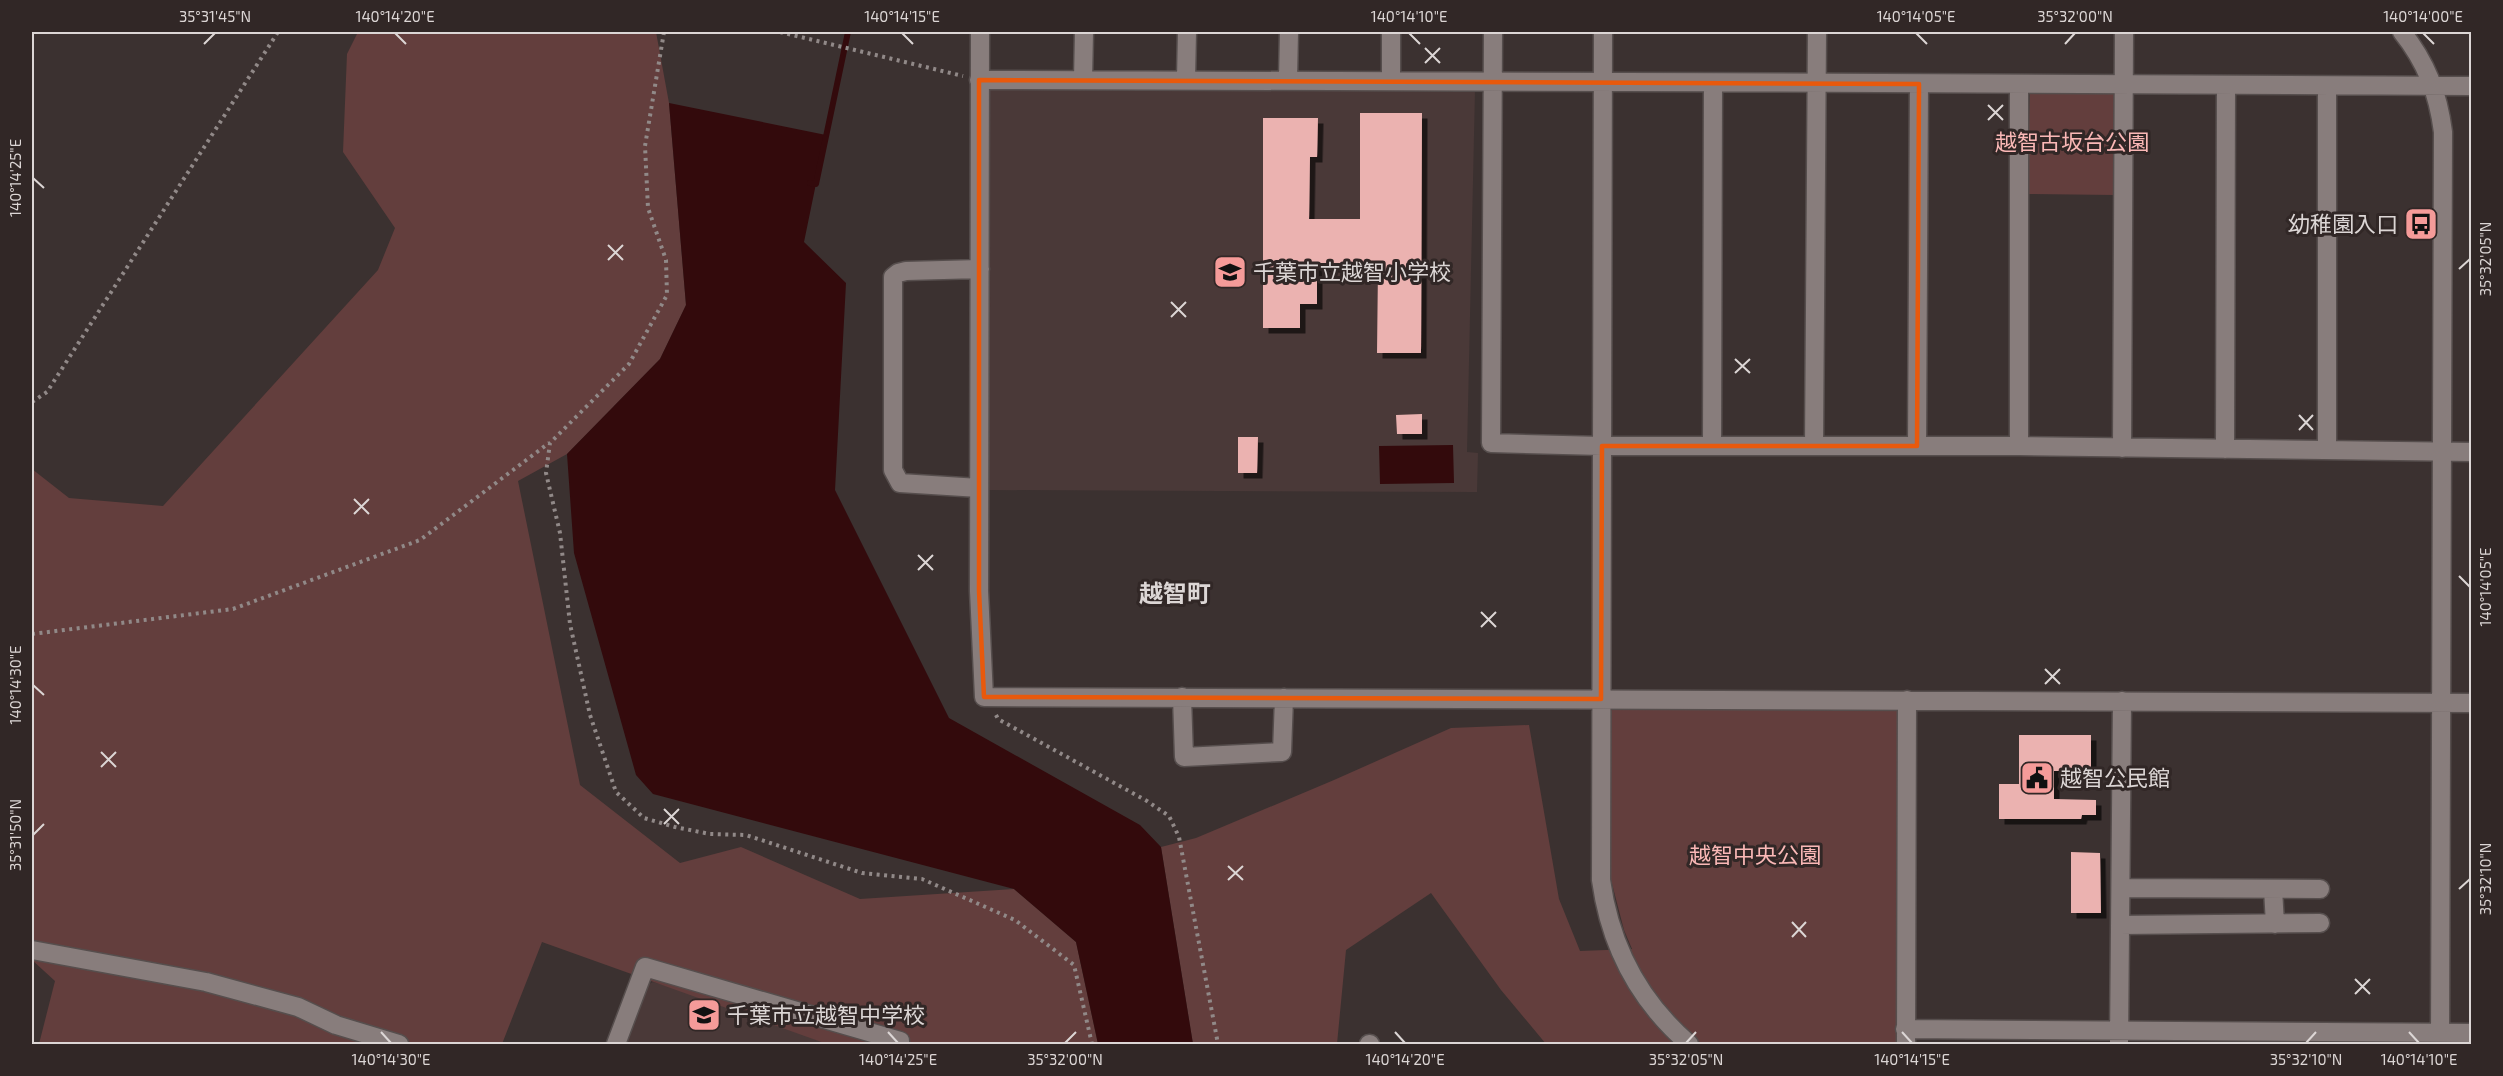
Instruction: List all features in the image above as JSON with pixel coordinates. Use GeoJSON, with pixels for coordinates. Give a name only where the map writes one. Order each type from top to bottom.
{"type":"FeatureCollection","features":[{"type":"Feature","properties":{"kind":"street"},"geometry":{"type":"LineString","coordinates":[[980,32],[979,591],[984,697],[2472,703]]}},
{"type":"Feature","properties":{"kind":"street"},"geometry":{"type":"LineString","coordinates":[[1083,80],[1084,32]]}},
{"type":"Feature","properties":{"kind":"street"},"geometry":{"type":"LineString","coordinates":[[1186,80],[1187,32]]}},
{"type":"Feature","properties":{"kind":"street"},"geometry":{"type":"LineString","coordinates":[[1288,79],[1289,32]]}},
{"type":"Feature","properties":{"kind":"street"},"geometry":{"type":"LineString","coordinates":[[1391,32],[1391,80]]}},
{"type":"Feature","properties":{"kind":"street"},"geometry":{"type":"LineString","coordinates":[[1493,32],[1491,443],[1602,446],[1917,446],[2472,452]]}},
{"type":"Feature","properties":{"kind":"street"},"geometry":{"type":"LineString","coordinates":[[1603,32],[1601,880],[1604,907],[1611,932],[1625,963],[1642,994],[1667,1025],[1689,1044]]}},
{"type":"Feature","properties":{"kind":"street"},"geometry":{"type":"LineString","coordinates":[[1814,446],[1817,32]]}},
{"type":"Feature","properties":{"kind":"street"},"geometry":{"type":"LineString","coordinates":[[2122,448],[2124,32]]}},
{"type":"Feature","properties":{"kind":"street"},"geometry":{"type":"LineString","coordinates":[[2402,32],[2417,51],[2434,86],[2439,102],[2443,132],[2440,1039]]}},
{"type":"Feature","properties":{"kind":"street"},"geometry":{"type":"LineString","coordinates":[[980,80],[1288,79],[1603,83],[2472,86]]}},
{"type":"Feature","properties":{"kind":"street"},"geometry":{"type":"LineString","coordinates":[[1712,446],[1713,83]]}},
{"type":"Feature","properties":{"kind":"street"},"geometry":{"type":"LineString","coordinates":[[1917,446],[1919,84]]}},
{"type":"Feature","properties":{"kind":"street"},"geometry":{"type":"LineString","coordinates":[[2019,84],[2019,447]]}},
{"type":"Feature","properties":{"kind":"street"},"geometry":{"type":"LineString","coordinates":[[2225,449],[2226,85]]}},
{"type":"Feature","properties":{"kind":"street"},"geometry":{"type":"LineString","coordinates":[[2327,86],[2327,450]]}},
{"type":"Feature","properties":{"kind":"street"},"geometry":{"type":"LineString","coordinates":[[979,488],[900,483],[896,479],[893,470],[893,277],[906,271],[980,270]]}},
{"type":"Feature","properties":{"kind":"street"},"geometry":{"type":"LineString","coordinates":[[1182,698],[1184,757],[1282,753],[1284,698]]}},
{"type":"Feature","properties":{"kind":"street"},"geometry":{"type":"LineString","coordinates":[[1908,700],[1905,1037],[2440,1039],[2472,1033]]}},
{"type":"Feature","properties":{"kind":"street"},"geometry":{"type":"LineString","coordinates":[[2120,1038],[2122,701]]}},
{"type":"Feature","properties":{"kind":"street"},"geometry":{"type":"LineString","coordinates":[[2121,888],[2320,889]]}},
{"type":"Feature","properties":{"kind":"street"},"geometry":{"type":"LineString","coordinates":[[2273,889],[2275,924]]}},
{"type":"Feature","properties":{"kind":"street"},"geometry":{"type":"LineString","coordinates":[[2120,925],[2320,923]]}},
{"type":"Feature","properties":{"kind":"street"},"geometry":{"type":"LineString","coordinates":[[32,950],[206,982],[298,1006],[336,1025],[399,1044]]}},
{"type":"Feature","properties":{"kind":"street"},"geometry":{"type":"LineString","coordinates":[[616,1044],[645,967],[900,1041],[900,1044]]}},
{"type":"Feature","properties":{"kind":"path"},"geometry":{"type":"LineString","coordinates":[[32,402],[47,392],[278,32]]}},
{"type":"Feature","properties":{"kind":"path"},"geometry":{"type":"LineString","coordinates":[[32,634],[233,609],[288,589],[420,540],[550,443],[628,364],[667,295],[666,260],[648,208],[645,146],[664,32]]}},
{"type":"Feature","properties":{"kind":"path"},"geometry":{"type":"LineString","coordinates":[[780,32],[980,80]]}},
{"type":"Feature","properties":{"kind":"path"},"geometry":{"type":"LineString","coordinates":[[550,443],[546,472],[560,533],[570,624],[590,715],[616,792],[644,818],[710,834],[746,835],[861,873],[922,879],[1015,920],[1074,965],[1092,1044]]}},
{"type":"Feature","properties":{"kind":"path"},"geometry":{"type":"LineString","coordinates":[[984,697],[998,719],[1147,801],[1169,816],[1179,837],[1218,1044]]}},
{"type":"Feature","properties":{"kind":"highlighted area"},"geometry":{"type":"Polygon","coordinates":[[[979,80],[1919,84],[1917,446],[1602,446],[1601,699],[984,697],[979,591],[979,80]]]}},
{"type":"Feature","properties":{"kind":"shaded area","name":"千葉市立越智小学校"},"geometry":{"type":"Polygon","coordinates":[[[995,85],[1475,90],[1467,452],[1478,453],[1477,492],[987,490],[988,92],[995,85]]]}},
{"type":"Feature","properties":{"kind":"shaded area"},"geometry":{"type":"Polygon","coordinates":[[[669,103],[826,135],[804,242],[846,283],[835,490],[949,718],[1140,825],[1161,847],[1193,1044],[1098,1044],[1076,942],[1014,889],[653,794],[636,775],[574,553],[567,454],[660,359],[686,305],[669,103]]]}},
{"type":"Feature","properties":{"kind":"shaded area"},"geometry":{"type":"Polygon","coordinates":[[[1453,445],[1454,483],[1380,484],[1379,446],[1453,445]]]}},
{"type":"Feature","properties":{"kind":"shaded area","name":"千葉市立越智中学校"},"geometry":{"type":"Polygon","coordinates":[[[653,982],[876,1044],[626,1044],[645,986],[653,982]]]}},
{"type":"Feature","properties":{"kind":"green space"},"geometry":{"type":"Polygon","coordinates":[[[358,32],[656,32],[669,103],[686,305],[660,359],[567,454],[518,481],[580,785],[680,863],[741,847],[860,899],[1014,889],[1076,942],[1098,1044],[827,1044],[542,942],[502,1044],[39,1044],[55,981],[32,960],[32,469],[69,498],[163,506],[378,270],[395,228],[343,152],[347,54],[358,32]]]}},
{"type":"Feature","properties":{"kind":"green space","name":"越智古坂台公園"},"geometry":{"type":"Polygon","coordinates":[[[2030,89],[2115,89],[2114,195],[2027,194],[2030,89]]]}},
{"type":"Feature","properties":{"kind":"green space","name":"越智中央公園"},"geometry":{"type":"Polygon","coordinates":[[[1610,705],[1903,710],[1898,1044],[1546,1044],[1501,990],[1431,893],[1346,950],[1337,1044],[1193,1044],[1161,847],[1196,838],[1451,728],[1529,725],[1559,899],[1580,951],[1632,949],[1624,930],[1610,876],[1610,705]]]}},
{"type":"Feature","properties":{"kind":"building"},"geometry":{"type":"Polygon","coordinates":[[[1360,113],[1422,113],[1421,353],[1377,353],[1378,267],[1317,267],[1317,304],[1300,304],[1300,328],[1263,328],[1263,118],[1318,118],[1317,157],[1310,157],[1309,219],[1360,219],[1360,113]]]}},
{"type":"Feature","properties":{"kind":"building"},"geometry":{"type":"Polygon","coordinates":[[[1422,414],[1422,434],[1397,434],[1396,415],[1422,414]]]}},
{"type":"Feature","properties":{"kind":"building"},"geometry":{"type":"Polygon","coordinates":[[[1238,437],[1258,437],[1257,473],[1238,473],[1238,437]]]}},
{"type":"Feature","properties":{"kind":"building","name":"越智公民館"},"geometry":{"type":"Polygon","coordinates":[[[2019,735],[2091,735],[2091,771],[2054,771],[2054,799],[2096,800],[2096,815],[2082,815],[2081,819],[1999,819],[1999,784],[2019,784],[2019,735]]]}},
{"type":"Feature","properties":{"kind":"building"},"geometry":{"type":"Polygon","coordinates":[[[2071,852],[2100,853],[2101,913],[2071,913],[2071,852]]]}},
{"type":"Feature","properties":{"kind":"waterway"},"geometry":{"type":"LineString","coordinates":[[810,183],[816,184],[848,32]]}},
{"type":"Feature","properties":{"kind":"place","name":"幼稚園入口"},"geometry":{"type":"Point","coordinates":[2421,224]}},
{"type":"Feature","properties":{"kind":"place","name":"千葉市立越智小学校"},"geometry":{"type":"Point","coordinates":[1230,272]}},
{"type":"Feature","properties":{"kind":"place","name":"越智公民館"},"geometry":{"type":"Point","coordinates":[2037,778]}},
{"type":"Feature","properties":{"kind":"place","name":"千葉市立越智中学校"},"geometry":{"type":"Point","coordinates":[704,1015]}},
{"type":"Feature","properties":{"kind":"district","name":"越智町"},"geometry":{"type":"Point","coordinates":[1175,594]}}]}
